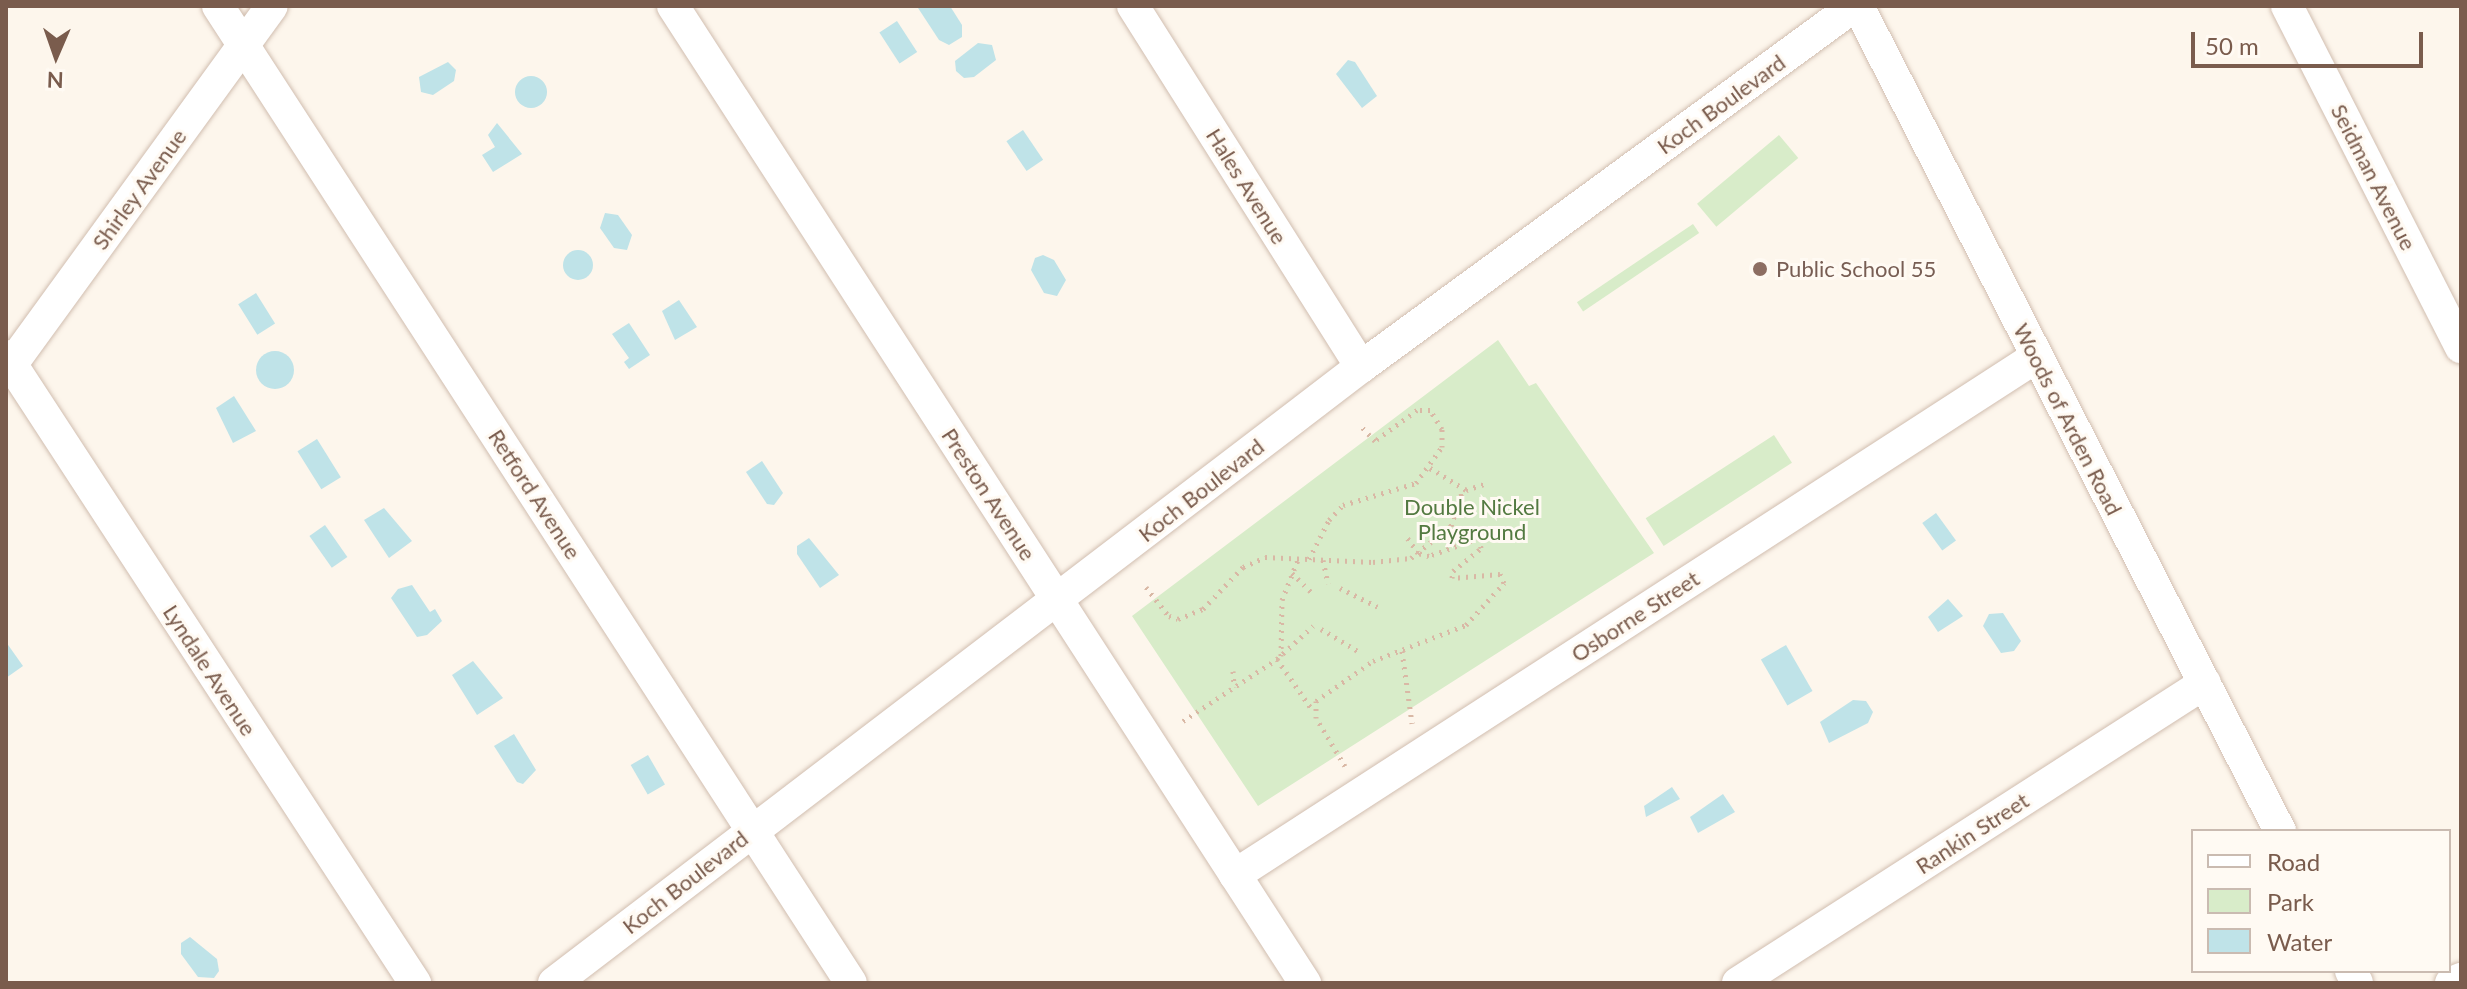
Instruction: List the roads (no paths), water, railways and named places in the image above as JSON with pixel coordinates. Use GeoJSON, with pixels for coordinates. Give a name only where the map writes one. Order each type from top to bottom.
{"type":"FeatureCollection","features":[{"type":"Feature","properties":{"kind":"street","name":"Retford Avenue"},"geometry":{"type":"LineString","coordinates":[[218,6],[851,983]]}},
{"type":"Feature","properties":{"kind":"street","name":"Shirley Avenue"},"geometry":{"type":"LineString","coordinates":[[8,364],[272,6]]}},
{"type":"Feature","properties":{"kind":"street","name":"Preston Avenue"},"geometry":{"type":"LineString","coordinates":[[673,6],[1305,983]]}},
{"type":"Feature","properties":{"kind":"street","name":"Koch Boulevard"},"geometry":{"type":"LineString","coordinates":[[554,983],[1361,367],[1856,6]]}},
{"type":"Feature","properties":{"kind":"street","name":"Woods of Arden Road"},"geometry":{"type":"LineString","coordinates":[[1856,6],[2279,829]]}},
{"type":"Feature","properties":{"kind":"street","name":"Seidman Avenue"},"geometry":{"type":"LineString","coordinates":[[2287,6],[2461,347]]}},
{"type":"Feature","properties":{"kind":"street","name":"Hales Avenue"},"geometry":{"type":"LineString","coordinates":[[1148,11],[1361,367]]}},
{"type":"Feature","properties":{"kind":"street","name":"Osborne Street"},"geometry":{"type":"LineString","coordinates":[[1235,875],[2036,357]]}},
{"type":"Feature","properties":{"kind":"street","name":"Lyndale Avenue"},"geometry":{"type":"LineString","coordinates":[[8,364],[415,983]]}},
{"type":"Feature","properties":{"kind":"street","name":"Rankin Street"},"geometry":{"type":"LineString","coordinates":[[1738,983],[2205,683]]}},
{"type":"Feature","properties":{"kind":"street"},"geometry":{"type":"LineString","coordinates":[[2451,983],[2461,979]]}},
{"type":"Feature","properties":{"kind":"water"},"geometry":{"type":"Polygon","coordinates":[[[950,6],[962,25],[962,37],[949,45],[939,40],[918,8],[950,6]]]}},
{"type":"Feature","properties":{"kind":"water"},"geometry":{"type":"Polygon","coordinates":[[[897,21],[917,52],[900,63],[879,32],[897,21]]]}},
{"type":"Feature","properties":{"kind":"water"},"geometry":{"type":"Polygon","coordinates":[[[978,43],[992,45],[996,60],[974,77],[964,78],[956,71],[955,61],[978,43]]]}},
{"type":"Feature","properties":{"kind":"water"},"geometry":{"type":"Polygon","coordinates":[[[1348,60],[1355,62],[1377,96],[1362,108],[1336,74],[1348,60]]]}},
{"type":"Feature","properties":{"kind":"water"},"geometry":{"type":"Polygon","coordinates":[[[448,62],[456,70],[454,81],[433,95],[421,92],[419,77],[448,62]]]}},
{"type":"Feature","properties":{"kind":"water"},"geometry":{"type":"Polygon","coordinates":[[[531,76],[542,81],[547,92],[542,103],[531,108],[520,103],[515,92],[520,81],[531,76]]]}},
{"type":"Feature","properties":{"kind":"water"},"geometry":{"type":"Polygon","coordinates":[[[497,123],[522,154],[493,172],[482,155],[495,147],[488,135],[497,123]]]}},
{"type":"Feature","properties":{"kind":"water"},"geometry":{"type":"Polygon","coordinates":[[[1023,130],[1043,160],[1027,171],[1006,141],[1023,130]]]}},
{"type":"Feature","properties":{"kind":"water"},"geometry":{"type":"Polygon","coordinates":[[[605,213],[618,215],[632,235],[627,250],[614,248],[600,228],[605,213]]]}},
{"type":"Feature","properties":{"kind":"water"},"geometry":{"type":"Polygon","coordinates":[[[578,250],[589,254],[593,265],[589,276],[578,280],[567,276],[563,265],[567,254],[578,250]]]}},
{"type":"Feature","properties":{"kind":"water"},"geometry":{"type":"Polygon","coordinates":[[[1043,255],[1054,260],[1066,280],[1057,296],[1044,293],[1031,270],[1035,258],[1043,255]]]}},
{"type":"Feature","properties":{"kind":"water"},"geometry":{"type":"Polygon","coordinates":[[[256,293],[275,324],[257,335],[238,304],[256,293]]]}},
{"type":"Feature","properties":{"kind":"water"},"geometry":{"type":"Polygon","coordinates":[[[679,300],[697,327],[675,340],[662,311],[679,300]]]}},
{"type":"Feature","properties":{"kind":"water"},"geometry":{"type":"Polygon","coordinates":[[[629,323],[650,355],[629,369],[624,362],[629,358],[612,334],[629,323]]]}},
{"type":"Feature","properties":{"kind":"water"},"geometry":{"type":"Polygon","coordinates":[[[275,351],[289,356],[294,370],[289,384],[275,389],[261,384],[256,370],[261,356],[275,351]]]}},
{"type":"Feature","properties":{"kind":"water"},"geometry":{"type":"Polygon","coordinates":[[[234,396],[256,431],[233,443],[216,408],[234,396]]]}},
{"type":"Feature","properties":{"kind":"water"},"geometry":{"type":"Polygon","coordinates":[[[317,439],[341,477],[321,489],[297,451],[317,439]]]}},
{"type":"Feature","properties":{"kind":"water"},"geometry":{"type":"Polygon","coordinates":[[[762,461],[783,493],[774,505],[767,504],[746,472],[762,461]]]}},
{"type":"Feature","properties":{"kind":"water"},"geometry":{"type":"Polygon","coordinates":[[[384,508],[412,541],[389,558],[364,520],[384,508]]]}},
{"type":"Feature","properties":{"kind":"water"},"geometry":{"type":"Polygon","coordinates":[[[1936,513],[1956,541],[1942,550],[1922,523],[1936,513]]]}},
{"type":"Feature","properties":{"kind":"water"},"geometry":{"type":"Polygon","coordinates":[[[325,525],[347,557],[332,568],[309,536],[325,525]]]}},
{"type":"Feature","properties":{"kind":"water"},"geometry":{"type":"Polygon","coordinates":[[[809,538],[839,575],[820,588],[797,554],[797,546],[809,538]]]}},
{"type":"Feature","properties":{"kind":"water"},"geometry":{"type":"Polygon","coordinates":[[[412,585],[430,612],[435,609],[442,621],[427,635],[417,637],[391,598],[398,589],[412,585]]]}},
{"type":"Feature","properties":{"kind":"water"},"geometry":{"type":"Polygon","coordinates":[[[1948,599],[1963,616],[1938,632],[1928,617],[1948,599]]]}},
{"type":"Feature","properties":{"kind":"water"},"geometry":{"type":"Polygon","coordinates":[[[2003,613],[2021,641],[2014,651],[2001,653],[1983,626],[1989,614],[2003,613]]]}},
{"type":"Feature","properties":{"kind":"water"},"geometry":{"type":"Polygon","coordinates":[[[6,642],[23,666],[6,678],[6,642]]]}},
{"type":"Feature","properties":{"kind":"water"},"geometry":{"type":"Polygon","coordinates":[[[1786,645],[1812,691],[1787,705],[1761,660],[1786,645]]]}},
{"type":"Feature","properties":{"kind":"water"},"geometry":{"type":"Polygon","coordinates":[[[473,661],[503,698],[477,715],[452,675],[473,661]]]}},
{"type":"Feature","properties":{"kind":"water"},"geometry":{"type":"Polygon","coordinates":[[[1853,700],[1866,701],[1873,712],[1868,723],[1829,743],[1820,722],[1853,700]]]}},
{"type":"Feature","properties":{"kind":"water"},"geometry":{"type":"Polygon","coordinates":[[[514,734],[536,770],[523,784],[517,782],[494,746],[514,734]]]}},
{"type":"Feature","properties":{"kind":"water"},"geometry":{"type":"Polygon","coordinates":[[[648,755],[665,784],[648,794],[631,765],[648,755]]]}},
{"type":"Feature","properties":{"kind":"water"},"geometry":{"type":"Polygon","coordinates":[[[1672,787],[1680,799],[1646,817],[1644,806],[1672,787]]]}},
{"type":"Feature","properties":{"kind":"water"},"geometry":{"type":"Polygon","coordinates":[[[1723,794],[1735,812],[1698,833],[1690,817],[1723,794]]]}},
{"type":"Feature","properties":{"kind":"water"},"geometry":{"type":"Polygon","coordinates":[[[190,937],[217,959],[219,971],[214,978],[198,977],[181,954],[181,943],[190,937]]]}},
{"type":"Feature","properties":{"kind":"place","name":"Public School 55"},"geometry":{"type":"Point","coordinates":[1760,269]}},
{"type":"Feature","properties":{"kind":"park label","name":"Double Nickel Playground"},"geometry":{"type":"Point","coordinates":[1472,518]}}]}
